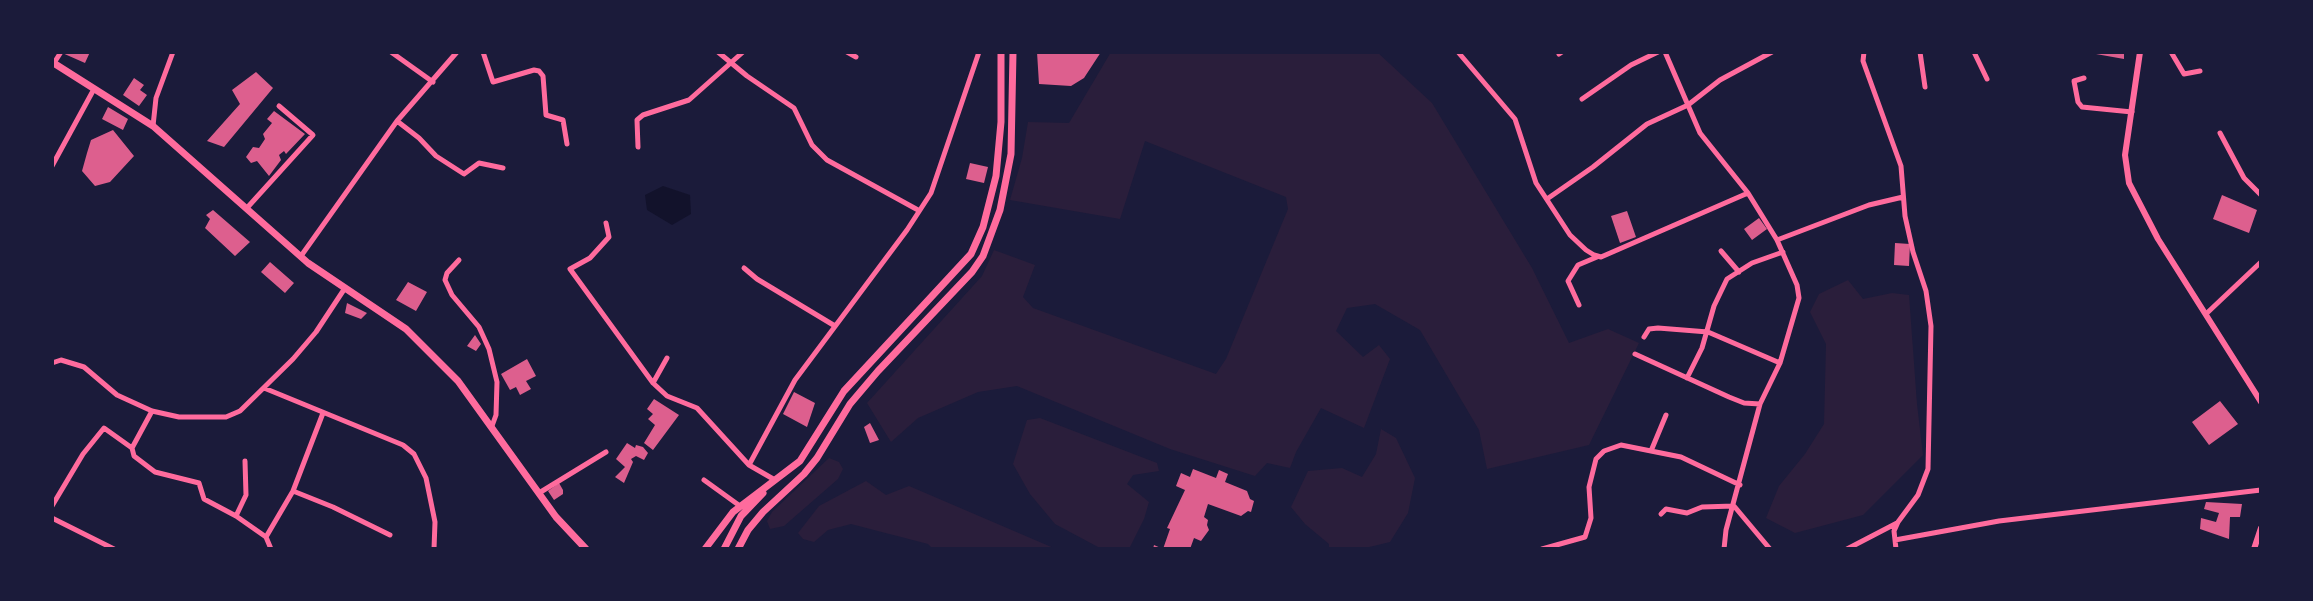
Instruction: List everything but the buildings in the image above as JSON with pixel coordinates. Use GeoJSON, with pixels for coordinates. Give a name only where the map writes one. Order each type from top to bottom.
{"type":"FeatureCollection","features":[{"type":"Feature","properties":{"kind":"main road"},"geometry":{"type":"LineString","coordinates":[[705,549],[725,520],[740,506],[800,461],[844,391],[971,254],[983,227],[996,176],[1001,122],[1001,52]]}},
{"type":"Feature","properties":{"kind":"main road"},"geometry":{"type":"LineString","coordinates":[[738,549],[763,512],[817,458],[850,404],[972,272],[983,256],[1000,210],[1011,154],[1013,52]]}},
{"type":"Feature","properties":{"kind":"main road"},"geometry":{"type":"LineString","coordinates":[[53,62],[153,126],[301,256],[387,315],[429,351],[458,381],[538,494],[586,549]]}},
{"type":"Feature","properties":{"kind":"main road"},"geometry":{"type":"LineString","coordinates":[[724,549],[741,516],[775,480]]}},
{"type":"Feature","properties":{"kind":"street"},"geometry":{"type":"LineString","coordinates":[[53,62],[61,52]]}},
{"type":"Feature","properties":{"kind":"street"},"geometry":{"type":"LineString","coordinates":[[153,126],[156,98],[173,52]]}},
{"type":"Feature","properties":{"kind":"street"},"geometry":{"type":"LineString","coordinates":[[391,52],[433,82]]}},
{"type":"Feature","properties":{"kind":"street"},"geometry":{"type":"LineString","coordinates":[[301,256],[397,121],[457,52]]}},
{"type":"Feature","properties":{"kind":"street"},"geometry":{"type":"LineString","coordinates":[[483,52],[493,82],[539,71],[543,76],[546,115],[563,120],[567,144]]}},
{"type":"Feature","properties":{"kind":"street"},"geometry":{"type":"LineString","coordinates":[[718,52],[794,108],[812,145],[827,160],[918,210]]}},
{"type":"Feature","properties":{"kind":"street"},"geometry":{"type":"LineString","coordinates":[[638,147],[637,120],[643,115],[689,100],[743,52]]}},
{"type":"Feature","properties":{"kind":"street"},"geometry":{"type":"LineString","coordinates":[[847,52],[856,57]]}},
{"type":"Feature","properties":{"kind":"street"},"geometry":{"type":"LineString","coordinates":[[749,465],[795,380],[931,193],[979,52]]}},
{"type":"Feature","properties":{"kind":"street"},"geometry":{"type":"LineString","coordinates":[[1458,52],[1515,119],[1528,164],[1570,235],[1598,256]]}},
{"type":"Feature","properties":{"kind":"street"},"geometry":{"type":"LineString","coordinates":[[1582,99],[1631,65],[1658,52]]}},
{"type":"Feature","properties":{"kind":"street"},"geometry":{"type":"LineString","coordinates":[[1665,52],[1700,133],[1748,193],[1777,240],[1797,285],[1799,298],[1780,363],[1760,404],[1726,530],[1724,549]]}},
{"type":"Feature","properties":{"kind":"street"},"geometry":{"type":"LineString","coordinates":[[1547,199],[1647,124],[1688,105],[1720,80],[1772,52]]}},
{"type":"Feature","properties":{"kind":"street"},"geometry":{"type":"LineString","coordinates":[[1847,549],[1898,522],[1918,495],[1928,469],[1931,326],[1926,291],[1913,252],[1901,166],[1863,61],[1864,52]]}},
{"type":"Feature","properties":{"kind":"street"},"geometry":{"type":"LineString","coordinates":[[1920,52],[1925,87]]}},
{"type":"Feature","properties":{"kind":"street"},"geometry":{"type":"LineString","coordinates":[[1974,52],[1987,79]]}},
{"type":"Feature","properties":{"kind":"street"},"geometry":{"type":"LineString","coordinates":[[2140,52],[2125,155],[2129,183],[2158,239],[2261,402]]}},
{"type":"Feature","properties":{"kind":"street"},"geometry":{"type":"LineString","coordinates":[[2171,52],[2184,74],[2200,71]]}},
{"type":"Feature","properties":{"kind":"street"},"geometry":{"type":"LineString","coordinates":[[2084,78],[2074,81],[2082,107],[2132,112]]}},
{"type":"Feature","properties":{"kind":"street"},"geometry":{"type":"LineString","coordinates":[[52,166],[94,88]]}},
{"type":"Feature","properties":{"kind":"street"},"geometry":{"type":"LineString","coordinates":[[246,209],[313,135],[279,106]]}},
{"type":"Feature","properties":{"kind":"street"},"geometry":{"type":"LineString","coordinates":[[397,121],[436,156],[464,174],[479,163],[503,168]]}},
{"type":"Feature","properties":{"kind":"street"},"geometry":{"type":"LineString","coordinates":[[2220,133],[2244,178],[2261,195]]}},
{"type":"Feature","properties":{"kind":"street"},"geometry":{"type":"LineString","coordinates":[[1579,305],[1568,281],[1578,265],[1748,193]]}},
{"type":"Feature","properties":{"kind":"street"},"geometry":{"type":"LineString","coordinates":[[1777,240],[1869,205],[1903,197]]}},
{"type":"Feature","properties":{"kind":"street"},"geometry":{"type":"LineString","coordinates":[[606,223],[609,237],[590,258],[570,269],[653,383],[667,396],[697,408],[749,465],[775,480]]}},
{"type":"Feature","properties":{"kind":"street"},"geometry":{"type":"LineString","coordinates":[[1721,251],[1739,272]]}},
{"type":"Feature","properties":{"kind":"street"},"geometry":{"type":"LineString","coordinates":[[1687,378],[1727,279],[1752,263],[1783,252]]}},
{"type":"Feature","properties":{"kind":"street"},"geometry":{"type":"LineString","coordinates":[[459,260],[445,280],[452,295],[479,327],[489,349],[497,382],[496,415],[491,427]]}},
{"type":"Feature","properties":{"kind":"street"},"geometry":{"type":"LineString","coordinates":[[2207,313],[2261,262]]}},
{"type":"Feature","properties":{"kind":"street"},"geometry":{"type":"LineString","coordinates":[[744,268],[835,326]]}},
{"type":"Feature","properties":{"kind":"street"},"geometry":{"type":"LineString","coordinates":[[52,363],[61,360],[84,367],[117,395],[152,411],[179,417],[226,417],[240,411],[316,332],[345,288]]}},
{"type":"Feature","properties":{"kind":"street"},"geometry":{"type":"LineString","coordinates":[[1644,337],[1649,329],[1658,328],[1708,332],[1780,363]]}},
{"type":"Feature","properties":{"kind":"street"},"geometry":{"type":"LineString","coordinates":[[1635,354],[1744,403],[1760,404]]}},
{"type":"Feature","properties":{"kind":"street"},"geometry":{"type":"LineString","coordinates":[[653,383],[667,358]]}},
{"type":"Feature","properties":{"kind":"street"},"geometry":{"type":"LineString","coordinates":[[264,388],[403,445],[414,454],[426,478],[435,522],[434,549]]}},
{"type":"Feature","properties":{"kind":"street"},"geometry":{"type":"LineString","coordinates":[[132,448],[152,411]]}},
{"type":"Feature","properties":{"kind":"street"},"geometry":{"type":"LineString","coordinates":[[266,537],[293,491],[323,413]]}},
{"type":"Feature","properties":{"kind":"street"},"geometry":{"type":"LineString","coordinates":[[1651,451],[1666,415]]}},
{"type":"Feature","properties":{"kind":"street"},"geometry":{"type":"LineString","coordinates":[[52,506],[83,454],[104,428],[132,448],[134,456],[155,472],[199,483],[204,499],[266,537],[271,549]]}},
{"type":"Feature","properties":{"kind":"street"},"geometry":{"type":"LineString","coordinates":[[1542,549],[1585,537],[1591,518],[1589,487],[1592,469],[1604,451],[1621,445],[1681,457],[1740,485]]}},
{"type":"Feature","properties":{"kind":"street"},"geometry":{"type":"LineString","coordinates":[[538,494],[606,452]]}},
{"type":"Feature","properties":{"kind":"street"},"geometry":{"type":"LineString","coordinates":[[236,516],[246,495],[245,461]]}},
{"type":"Feature","properties":{"kind":"street"},"geometry":{"type":"LineString","coordinates":[[704,480],[740,506]]}},
{"type":"Feature","properties":{"kind":"street"},"geometry":{"type":"LineString","coordinates":[[1895,540],[1999,521],[2261,490]]}},
{"type":"Feature","properties":{"kind":"street"},"geometry":{"type":"LineString","coordinates":[[293,491],[390,535]]}},
{"type":"Feature","properties":{"kind":"street"},"geometry":{"type":"LineString","coordinates":[[1661,514],[1666,509],[1687,513],[1702,507],[1734,506]]}},
{"type":"Feature","properties":{"kind":"street"},"geometry":{"type":"LineString","coordinates":[[1734,506],[1770,549]]}},
{"type":"Feature","properties":{"kind":"street"},"geometry":{"type":"LineString","coordinates":[[52,518],[114,549]]}},
{"type":"Feature","properties":{"kind":"street"},"geometry":{"type":"LineString","coordinates":[[1896,549],[1898,522]]}},
{"type":"Feature","properties":{"kind":"street"},"geometry":{"type":"LineString","coordinates":[[2254,549],[2261,528]]}},
{"type":"Feature","properties":{"kind":"shaded area"},"geometry":{"type":"Polygon","coordinates":[[[1111,52],[1377,52],[1432,103],[1532,268],[1569,343],[1608,329],[1639,343],[1589,445],[1487,469],[1479,430],[1420,330],[1375,304],[1347,308],[1336,331],[1363,357],[1379,345],[1390,359],[1364,428],[1321,408],[1290,468],[1267,463],[1255,476],[1170,449],[1017,386],[978,392],[918,418],[891,442],[867,403],[982,276],[994,250],[1035,265],[1023,297],[1033,308],[1216,374],[1226,359],[1288,209],[1286,197],[1145,141],[1120,219],[1010,200],[1028,122],[1069,123],[1111,52]]]}},
{"type":"Feature","properties":{"kind":"shaded area"},"geometry":{"type":"Polygon","coordinates":[[[663,186],[690,195],[691,214],[672,225],[647,210],[645,195],[663,186]]]}},
{"type":"Feature","properties":{"kind":"shaded area"},"geometry":{"type":"Polygon","coordinates":[[[1848,280],[1863,299],[1892,293],[1909,295],[1923,455],[1863,515],[1795,533],[1766,518],[1779,486],[1824,424],[1826,344],[1810,312],[1819,294],[1848,280]]]}},
{"type":"Feature","properties":{"kind":"shaded area"},"geometry":{"type":"Polygon","coordinates":[[[1040,418],[1157,463],[1159,471],[1133,475],[1127,484],[1149,502],[1129,549],[1098,547],[1055,524],[1030,494],[1013,464],[1027,420],[1040,418]]]}},
{"type":"Feature","properties":{"kind":"shaded area"},"geometry":{"type":"Polygon","coordinates":[[[1381,429],[1396,438],[1415,478],[1408,513],[1390,542],[1361,549],[1329,549],[1329,544],[1305,524],[1291,507],[1308,471],[1342,468],[1362,477],[1376,454],[1381,429]]]}},
{"type":"Feature","properties":{"kind":"shaded area"},"geometry":{"type":"Polygon","coordinates":[[[829,458],[839,462],[843,469],[838,479],[784,526],[770,529],[767,521],[772,512],[829,458]]]}},
{"type":"Feature","properties":{"kind":"shaded area"},"geometry":{"type":"Polygon","coordinates":[[[866,481],[886,495],[909,486],[1056,549],[933,549],[928,544],[851,524],[828,530],[814,542],[803,539],[798,533],[819,506],[866,481]]]}}]}
